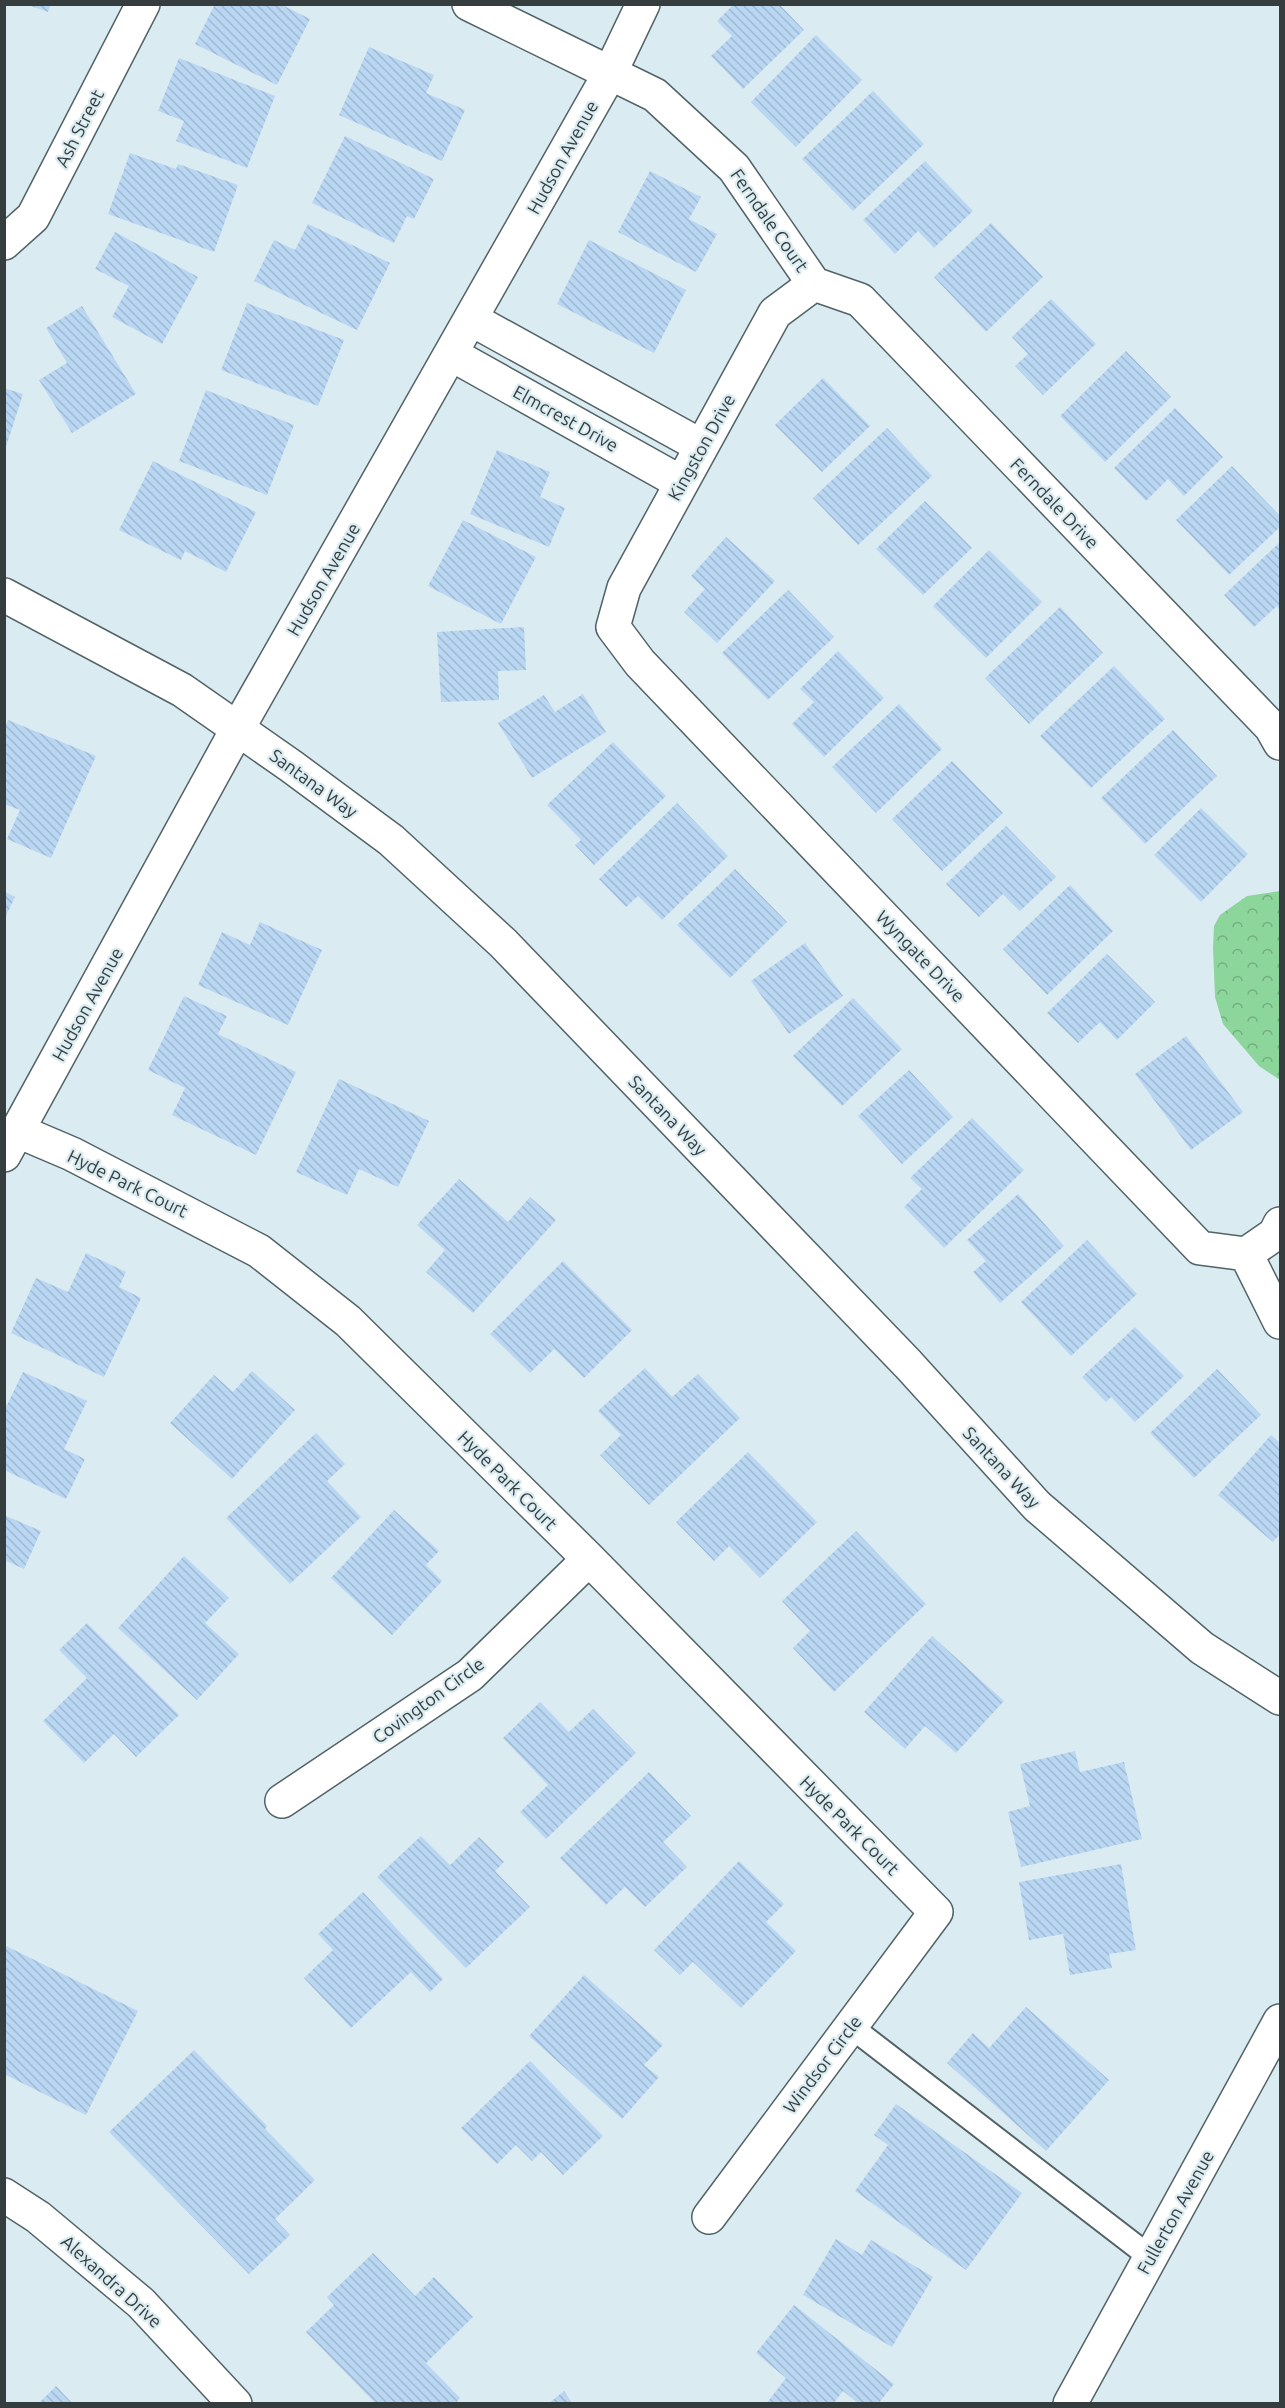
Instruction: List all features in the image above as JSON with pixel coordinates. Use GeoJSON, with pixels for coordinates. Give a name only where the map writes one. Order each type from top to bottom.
{"type":"FeatureCollection","features":[{"type":"Feature","properties":{"kind":"street","name":"Ash Street"},"geometry":{"type":"LineString","coordinates":[[4,243],[33,217],[143,4]]}},
{"type":"Feature","properties":{"kind":"street","name":"Ferndale Court"},"geometry":{"type":"LineString","coordinates":[[469,4],[566,53],[656,94],[734,168],[814,284]]}},
{"type":"Feature","properties":{"kind":"street","name":"Hudson Avenue"},"geometry":{"type":"LineString","coordinates":[[11,1143],[238,728],[610,73],[643,4]]}},
{"type":"Feature","properties":{"kind":"street","name":"Kingston Drive"},"geometry":{"type":"LineString","coordinates":[[613,627],[624,588],[680,482],[775,313],[814,284]]}},
{"type":"Feature","properties":{"kind":"street","name":"Ferndale Drive"},"geometry":{"type":"LineString","coordinates":[[814,284],[860,300],[1270,727],[1281,743]]}},
{"type":"Feature","properties":{"kind":"street"},"geometry":{"type":"LineString","coordinates":[[471,319],[701,446]]}},
{"type":"Feature","properties":{"kind":"street","name":"Elmcrest Drive"},"geometry":{"type":"LineString","coordinates":[[451,354],[680,482]]}},
{"type":"Feature","properties":{"kind":"street","name":"Santana Way"},"geometry":{"type":"LineString","coordinates":[[4,595],[182,690],[391,840],[503,943],[908,1364],[1037,1506],[1202,1648],[1281,1698]]}},
{"type":"Feature","properties":{"kind":"street","name":"Wyngate Drive"},"geometry":{"type":"LineString","coordinates":[[613,627],[640,663],[1200,1248],[1246,1254]]}},
{"type":"Feature","properties":{"kind":"street","name":"Hyde Park Court"},"geometry":{"type":"LineString","coordinates":[[11,1143],[72,1154],[259,1251],[348,1321],[589,1559],[936,1912]]}},
{"type":"Feature","properties":{"kind":"street"},"geometry":{"type":"LineString","coordinates":[[1281,1224],[1275,1234],[1246,1254],[1281,1322]]}},
{"type":"Feature","properties":{"kind":"street","name":"Covington Circle"},"geometry":{"type":"LineString","coordinates":[[282,1801],[470,1675],[589,1559]]}},
{"type":"Feature","properties":{"kind":"street","name":"Windsor Circle"},"geometry":{"type":"LineString","coordinates":[[709,2217],[936,1912]]}},
{"type":"Feature","properties":{"kind":"street","name":"Fullerton Avenue"},"geometry":{"type":"LineString","coordinates":[[1070,2403],[1281,2021]]}},
{"type":"Feature","properties":{"kind":"street","name":"Alexandra Drive"},"geometry":{"type":"LineString","coordinates":[[4,2195],[38,2217],[141,2303],[235,2403]]}},
{"type":"Feature","properties":{"kind":"lane"},"geometry":{"type":"LineString","coordinates":[[850,2026],[1150,2258]]}},
{"type":"Feature","properties":{"kind":"green space"},"geometry":{"type":"Polygon","coordinates":[[[1280,891],[1280,1080],[1259,1066],[1223,1024],[1215,997],[1213,948],[1214,926],[1220,915],[1247,896],[1280,891]]]}},
{"type":"Feature","properties":{"kind":"building"},"geometry":{"type":"Polygon","coordinates":[[[25,4],[51,4],[48,12],[25,4]]]}},
{"type":"Feature","properties":{"kind":"building"},"geometry":{"type":"Polygon","coordinates":[[[215,4],[280,4],[310,19],[277,85],[195,44],[215,4]]]}},
{"type":"Feature","properties":{"kind":"building"},"geometry":{"type":"Polygon","coordinates":[[[734,4],[779,4],[804,30],[743,89],[711,56],[732,36],[717,21],[734,4]]]}},
{"type":"Feature","properties":{"kind":"building"},"geometry":{"type":"Polygon","coordinates":[[[816,35],[862,80],[796,147],[751,102],[816,35]]]}},
{"type":"Feature","properties":{"kind":"building"},"geometry":{"type":"Polygon","coordinates":[[[369,47],[434,75],[426,93],[465,110],[442,161],[339,115],[369,47]]]}},
{"type":"Feature","properties":{"kind":"building"},"geometry":{"type":"Polygon","coordinates":[[[179,58],[275,96],[247,168],[176,141],[184,121],[158,111],[179,58]]]}},
{"type":"Feature","properties":{"kind":"building"},"geometry":{"type":"Polygon","coordinates":[[[873,91],[924,144],[853,211],[802,159],[873,91]]]}},
{"type":"Feature","properties":{"kind":"building"},"geometry":{"type":"Polygon","coordinates":[[[345,136],[434,179],[414,219],[407,216],[394,243],[312,203],[345,136]]]}},
{"type":"Feature","properties":{"kind":"building"},"geometry":{"type":"Polygon","coordinates":[[[130,153],[176,169],[178,164],[238,185],[214,252],[108,214],[130,153]]]}},
{"type":"Feature","properties":{"kind":"building"},"geometry":{"type":"Polygon","coordinates":[[[925,161],[973,211],[934,248],[918,231],[895,254],[863,220],[925,161]]]}},
{"type":"Feature","properties":{"kind":"building"},"geometry":{"type":"Polygon","coordinates":[[[650,171],[701,197],[689,219],[717,234],[696,272],[618,232],[650,171]]]}},
{"type":"Feature","properties":{"kind":"building"},"geometry":{"type":"Polygon","coordinates":[[[991,223],[1043,277],[986,332],[934,277],[991,223]]]}},
{"type":"Feature","properties":{"kind":"building"},"geometry":{"type":"Polygon","coordinates":[[[308,224],[390,263],[357,330],[254,281],[274,240],[295,250],[308,224]]]}},
{"type":"Feature","properties":{"kind":"building"},"geometry":{"type":"Polygon","coordinates":[[[115,232],[198,277],[162,344],[112,317],[129,286],[95,269],[115,232]]]}},
{"type":"Feature","properties":{"kind":"building"},"geometry":{"type":"Polygon","coordinates":[[[589,240],[686,290],[654,353],[557,304],[589,240]]]}},
{"type":"Feature","properties":{"kind":"building"},"geometry":{"type":"Polygon","coordinates":[[[1051,299],[1096,344],[1043,395],[1015,366],[1028,354],[1012,337],[1051,299]]]}},
{"type":"Feature","properties":{"kind":"building"},"geometry":{"type":"Polygon","coordinates":[[[247,303],[344,340],[318,406],[221,370],[247,303]]]}},
{"type":"Feature","properties":{"kind":"building"},"geometry":{"type":"Polygon","coordinates":[[[82,306],[136,394],[72,433],[39,380],[67,363],[46,328],[82,306]]]}},
{"type":"Feature","properties":{"kind":"building"},"geometry":{"type":"Polygon","coordinates":[[[1126,351],[1171,397],[1105,462],[1060,416],[1126,351]]]}},
{"type":"Feature","properties":{"kind":"building"},"geometry":{"type":"Polygon","coordinates":[[[823,378],[870,426],[822,472],[775,425],[823,378]]]}},
{"type":"Feature","properties":{"kind":"building"},"geometry":{"type":"Polygon","coordinates":[[[4,388],[23,394],[6,447],[4,446],[4,388]]]}},
{"type":"Feature","properties":{"kind":"building"},"geometry":{"type":"Polygon","coordinates":[[[206,390],[294,425],[267,495],[179,461],[206,390]]]}},
{"type":"Feature","properties":{"kind":"building"},"geometry":{"type":"Polygon","coordinates":[[[1175,408],[1223,457],[1184,496],[1168,479],[1146,501],[1114,468],[1175,408]]]}},
{"type":"Feature","properties":{"kind":"building"},"geometry":{"type":"Polygon","coordinates":[[[887,428],[932,476],[858,545],[813,498],[887,428]]]}},
{"type":"Feature","properties":{"kind":"building"},"geometry":{"type":"Polygon","coordinates":[[[497,450],[550,472],[540,497],[565,508],[549,547],[470,514],[497,450]]]}},
{"type":"Feature","properties":{"kind":"building"},"geometry":{"type":"Polygon","coordinates":[[[153,461],[256,512],[226,572],[185,551],[181,560],[119,530],[153,461]]]}},
{"type":"Feature","properties":{"kind":"building"},"geometry":{"type":"Polygon","coordinates":[[[1232,466],[1280,516],[1280,527],[1229,575],[1176,520],[1232,466]]]}},
{"type":"Feature","properties":{"kind":"building"},"geometry":{"type":"Polygon","coordinates":[[[925,501],[972,548],[923,595],[876,549],[925,501]]]}},
{"type":"Feature","properties":{"kind":"building"},"geometry":{"type":"Polygon","coordinates":[[[463,520],[536,557],[501,624],[428,586],[463,520]]]}},
{"type":"Feature","properties":{"kind":"building"},"geometry":{"type":"Polygon","coordinates":[[[726,537],[775,581],[717,643],[684,612],[705,589],[691,576],[726,537]]]}},
{"type":"Feature","properties":{"kind":"building"},"geometry":{"type":"Polygon","coordinates":[[[1280,542],[1280,610],[1277,606],[1254,627],[1224,595],[1280,542]]]}},
{"type":"Feature","properties":{"kind":"building"},"geometry":{"type":"Polygon","coordinates":[[[989,550],[1042,602],[986,658],[933,606],[989,550]]]}},
{"type":"Feature","properties":{"kind":"building"},"geometry":{"type":"Polygon","coordinates":[[[788,590],[834,637],[768,700],[722,653],[788,590]]]}},
{"type":"Feature","properties":{"kind":"building"},"geometry":{"type":"Polygon","coordinates":[[[1060,607],[1103,653],[1029,724],[985,678],[1060,607]]]}},
{"type":"Feature","properties":{"kind":"building"},"geometry":{"type":"Polygon","coordinates":[[[524,627],[526,670],[498,671],[499,700],[441,702],[437,632],[524,627]]]}},
{"type":"Feature","properties":{"kind":"building"},"geometry":{"type":"Polygon","coordinates":[[[838,651],[884,698],[824,757],[792,724],[814,702],[800,689],[838,651]]]}},
{"type":"Feature","properties":{"kind":"building"},"geometry":{"type":"Polygon","coordinates":[[[1114,666],[1165,719],[1091,788],[1040,736],[1114,666]]]}},
{"type":"Feature","properties":{"kind":"building"},"geometry":{"type":"Polygon","coordinates":[[[583,694],[606,732],[532,778],[498,723],[544,695],[555,712],[583,694]]]}},
{"type":"Feature","properties":{"kind":"building"},"geometry":{"type":"Polygon","coordinates":[[[899,704],[942,749],[876,813],[832,767],[899,704]]]}},
{"type":"Feature","properties":{"kind":"building"},"geometry":{"type":"Polygon","coordinates":[[[8,720],[96,756],[51,858],[7,839],[20,810],[4,804],[4,729],[8,720]]]}},
{"type":"Feature","properties":{"kind":"building"},"geometry":{"type":"Polygon","coordinates":[[[1173,730],[1217,776],[1145,844],[1101,798],[1173,730]]]}},
{"type":"Feature","properties":{"kind":"building"},"geometry":{"type":"Polygon","coordinates":[[[613,742],[666,796],[594,865],[575,845],[581,840],[547,805],[613,742]]]}},
{"type":"Feature","properties":{"kind":"building"},"geometry":{"type":"Polygon","coordinates":[[[952,761],[1003,813],[942,871],[892,819],[952,761]]]}},
{"type":"Feature","properties":{"kind":"building"},"geometry":{"type":"Polygon","coordinates":[[[677,803],[728,856],[662,920],[638,896],[626,907],[599,879],[677,803]]]}},
{"type":"Feature","properties":{"kind":"building"},"geometry":{"type":"Polygon","coordinates":[[[1201,808],[1248,854],[1201,902],[1154,855],[1201,808]]]}},
{"type":"Feature","properties":{"kind":"building"},"geometry":{"type":"Polygon","coordinates":[[[1006,826],[1056,877],[1020,911],[1003,894],[979,917],[946,884],[1006,826]]]}},
{"type":"Feature","properties":{"kind":"building"},"geometry":{"type":"Polygon","coordinates":[[[735,869],[787,922],[730,978],[677,925],[735,869]]]}},
{"type":"Feature","properties":{"kind":"building"},"geometry":{"type":"Polygon","coordinates":[[[1070,885],[1113,931],[1047,995],[1003,949],[1070,885]]]}},
{"type":"Feature","properties":{"kind":"building"},"geometry":{"type":"Polygon","coordinates":[[[5,892],[15,897],[5,918],[5,892]]]}},
{"type":"Feature","properties":{"kind":"building"},"geometry":{"type":"Polygon","coordinates":[[[260,922],[322,950],[288,1025],[198,985],[222,932],[250,945],[260,922]]]}},
{"type":"Feature","properties":{"kind":"building"},"geometry":{"type":"Polygon","coordinates":[[[805,943],[843,996],[789,1034],[751,981],[805,943]]]}},
{"type":"Feature","properties":{"kind":"building"},"geometry":{"type":"Polygon","coordinates":[[[1107,954],[1155,1002],[1117,1040],[1100,1022],[1078,1043],[1047,1013],[1107,954]]]}},
{"type":"Feature","properties":{"kind":"building"},"geometry":{"type":"Polygon","coordinates":[[[184,996],[227,1016],[218,1034],[296,1072],[256,1155],[172,1115],[185,1088],[148,1070],[184,996]]]}},
{"type":"Feature","properties":{"kind":"building"},"geometry":{"type":"Polygon","coordinates":[[[853,998],[902,1049],[842,1106],[793,1056],[853,998]]]}},
{"type":"Feature","properties":{"kind":"building"},"geometry":{"type":"Polygon","coordinates":[[[1186,1036],[1243,1112],[1191,1150],[1135,1074],[1186,1036]]]}},
{"type":"Feature","properties":{"kind":"building"},"geometry":{"type":"Polygon","coordinates":[[[909,1070],[953,1117],[902,1164],[858,1116],[909,1070]]]}},
{"type":"Feature","properties":{"kind":"building"},"geometry":{"type":"Polygon","coordinates":[[[339,1079],[429,1121],[398,1187],[359,1169],[347,1195],[296,1172],[339,1079]]]}},
{"type":"Feature","properties":{"kind":"building"},"geometry":{"type":"Polygon","coordinates":[[[972,1118],[1024,1170],[944,1248],[904,1207],[922,1189],[910,1178],[972,1118]]]}},
{"type":"Feature","properties":{"kind":"building"},"geometry":{"type":"Polygon","coordinates":[[[459,1179],[508,1222],[530,1197],[556,1220],[473,1313],[426,1272],[445,1250],[417,1225],[459,1179]]]}},
{"type":"Feature","properties":{"kind":"building"},"geometry":{"type":"Polygon","coordinates":[[[1018,1194],[1064,1246],[1000,1303],[973,1272],[986,1261],[967,1240],[1018,1194]]]}},
{"type":"Feature","properties":{"kind":"building"},"geometry":{"type":"Polygon","coordinates":[[[1087,1240],[1137,1294],[1071,1356],[1021,1302],[1087,1240]]]}},
{"type":"Feature","properties":{"kind":"building"},"geometry":{"type":"Polygon","coordinates":[[[86,1253],[126,1272],[119,1287],[141,1298],[104,1377],[11,1333],[36,1278],[68,1292],[86,1253]]]}},
{"type":"Feature","properties":{"kind":"building"},"geometry":{"type":"Polygon","coordinates":[[[563,1261],[632,1330],[584,1378],[554,1349],[530,1373],[490,1334],[563,1261]]]}},
{"type":"Feature","properties":{"kind":"building"},"geometry":{"type":"Polygon","coordinates":[[[1135,1327],[1184,1376],[1135,1422],[1111,1397],[1106,1402],[1082,1377],[1135,1327]]]}},
{"type":"Feature","properties":{"kind":"building"},"geometry":{"type":"Polygon","coordinates":[[[645,1368],[672,1397],[698,1374],[740,1418],[649,1505],[600,1455],[621,1435],[598,1411],[645,1368]]]}},
{"type":"Feature","properties":{"kind":"building"},"geometry":{"type":"Polygon","coordinates":[[[1217,1369],[1261,1415],[1194,1478],[1150,1433],[1217,1369]]]}},
{"type":"Feature","properties":{"kind":"building"},"geometry":{"type":"Polygon","coordinates":[[[252,1371],[295,1410],[232,1479],[170,1423],[214,1375],[233,1392],[252,1371]]]}},
{"type":"Feature","properties":{"kind":"building"},"geometry":{"type":"Polygon","coordinates":[[[23,1372],[87,1401],[64,1449],[85,1459],[66,1499],[4,1470],[4,1404],[7,1405],[23,1372]]]}},
{"type":"Feature","properties":{"kind":"building"},"geometry":{"type":"Polygon","coordinates":[[[316,1433],[345,1464],[327,1481],[361,1517],[290,1584],[226,1518],[316,1433]]]}},
{"type":"Feature","properties":{"kind":"building"},"geometry":{"type":"Polygon","coordinates":[[[1271,1435],[1280,1443],[1280,1534],[1273,1542],[1218,1495],[1271,1435]]]}},
{"type":"Feature","properties":{"kind":"building"},"geometry":{"type":"Polygon","coordinates":[[[748,1452],[817,1522],[760,1578],[729,1546],[714,1561],[676,1522],[748,1452]]]}},
{"type":"Feature","properties":{"kind":"building"},"geometry":{"type":"Polygon","coordinates":[[[394,1510],[439,1551],[426,1565],[442,1581],[392,1635],[331,1578],[394,1510]]]}},
{"type":"Feature","properties":{"kind":"building"},"geometry":{"type":"Polygon","coordinates":[[[4,1515],[41,1531],[24,1569],[4,1560],[4,1515]]]}},
{"type":"Feature","properties":{"kind":"building"},"geometry":{"type":"Polygon","coordinates":[[[856,1531],[926,1604],[834,1692],[793,1648],[810,1631],[782,1601],[856,1531]]]}},
{"type":"Feature","properties":{"kind":"building"},"geometry":{"type":"Polygon","coordinates":[[[184,1556],[229,1598],[205,1623],[239,1654],[197,1700],[118,1628],[184,1556]]]}},
{"type":"Feature","properties":{"kind":"building"},"geometry":{"type":"Polygon","coordinates":[[[87,1623],[179,1715],[136,1757],[114,1734],[84,1763],[43,1721],[87,1678],[59,1650],[87,1623]]]}},
{"type":"Feature","properties":{"kind":"building"},"geometry":{"type":"Polygon","coordinates":[[[932,1636],[1004,1701],[956,1753],[925,1726],[905,1749],[864,1712],[932,1636]]]}},
{"type":"Feature","properties":{"kind":"building"},"geometry":{"type":"Polygon","coordinates":[[[540,1702],[569,1732],[593,1709],[636,1753],[546,1839],[520,1812],[548,1785],[503,1738],[540,1702]]]}},
{"type":"Feature","properties":{"kind":"building"},"geometry":{"type":"Polygon","coordinates":[[[1075,1751],[1080,1772],[1124,1762],[1142,1839],[1021,1867],[1008,1812],[1030,1806],[1020,1764],[1075,1751]]]}},
{"type":"Feature","properties":{"kind":"building"},"geometry":{"type":"Polygon","coordinates":[[[649,1772],[691,1816],[663,1842],[687,1867],[645,1907],[625,1887],[606,1905],[560,1858],[649,1772]]]}},
{"type":"Feature","properties":{"kind":"building"},"geometry":{"type":"Polygon","coordinates":[[[421,1836],[450,1865],[479,1837],[504,1862],[495,1871],[530,1907],[466,1968],[377,1877],[421,1836]]]}},
{"type":"Feature","properties":{"kind":"building"},"geometry":{"type":"Polygon","coordinates":[[[739,1861],[784,1904],[766,1922],[796,1951],[741,2008],[693,1962],[680,1975],[654,1950],[739,1861]]]}},
{"type":"Feature","properties":{"kind":"building"},"geometry":{"type":"Polygon","coordinates":[[[1121,1864],[1136,1950],[1109,1954],[1112,1968],[1070,1975],[1063,1934],[1029,1940],[1019,1882],[1121,1864]]]}},
{"type":"Feature","properties":{"kind":"building"},"geometry":{"type":"Polygon","coordinates":[[[363,1892],[443,1979],[430,1992],[411,1972],[351,2028],[304,1978],[333,1950],[318,1934],[363,1892]]]}},
{"type":"Feature","properties":{"kind":"building"},"geometry":{"type":"Polygon","coordinates":[[[4,1945],[138,2011],[86,2115],[4,2074],[4,1945]]]}},
{"type":"Feature","properties":{"kind":"building"},"geometry":{"type":"Polygon","coordinates":[[[584,1975],[663,2045],[644,2065],[659,2077],[622,2119],[529,2036],[584,1975]]]}},
{"type":"Feature","properties":{"kind":"building"},"geometry":{"type":"Polygon","coordinates":[[[1026,2007],[1109,2080],[1046,2151],[947,2063],[973,2033],[989,2048],[1026,2007]]]}},
{"type":"Feature","properties":{"kind":"building"},"geometry":{"type":"Polygon","coordinates":[[[194,2050],[267,2126],[265,2129],[315,2180],[275,2219],[290,2235],[249,2274],[109,2132],[194,2050]]]}},
{"type":"Feature","properties":{"kind":"building"},"geometry":{"type":"Polygon","coordinates":[[[530,2061],[603,2136],[563,2175],[541,2152],[532,2161],[516,2145],[497,2164],[461,2128],[530,2061]]]}},
{"type":"Feature","properties":{"kind":"building"},"geometry":{"type":"Polygon","coordinates":[[[896,2104],[1022,2193],[966,2270],[855,2191],[888,2145],[874,2135],[896,2104]]]}},
{"type":"Feature","properties":{"kind":"building"},"geometry":{"type":"Polygon","coordinates":[[[836,2239],[862,2255],[871,2240],[933,2277],[892,2347],[803,2295],[836,2239]]]}},
{"type":"Feature","properties":{"kind":"building"},"geometry":{"type":"Polygon","coordinates":[[[373,2253],[415,2296],[434,2277],[473,2317],[426,2363],[460,2398],[455,2404],[376,2404],[306,2332],[334,2305],[327,2297],[373,2253]]]}},
{"type":"Feature","properties":{"kind":"building"},"geometry":{"type":"Polygon","coordinates":[[[794,2305],[894,2384],[878,2404],[859,2404],[843,2391],[833,2404],[766,2404],[786,2378],[756,2353],[794,2305]]]}},
{"type":"Feature","properties":{"kind":"building"},"geometry":{"type":"Polygon","coordinates":[[[56,2386],[73,2404],[38,2404],[56,2386]]]}},
{"type":"Feature","properties":{"kind":"building"},"geometry":{"type":"Polygon","coordinates":[[[564,2391],[573,2404],[548,2404],[564,2391]]]}}]}
